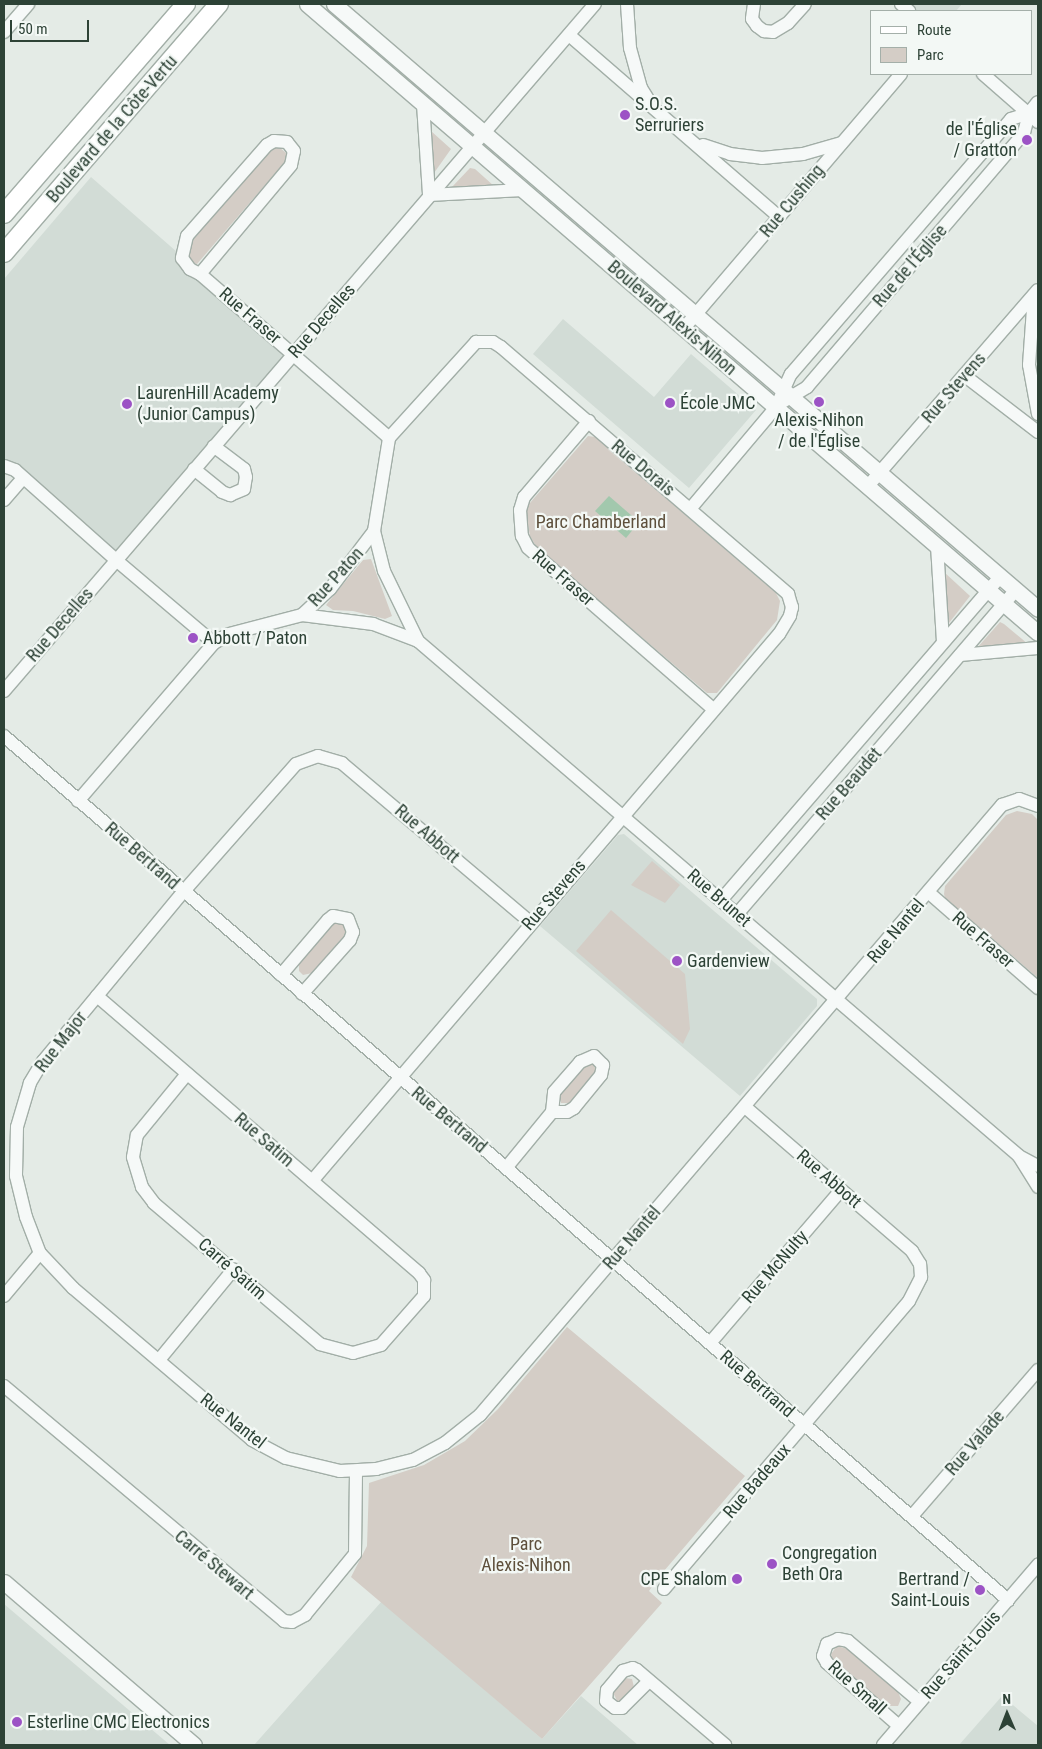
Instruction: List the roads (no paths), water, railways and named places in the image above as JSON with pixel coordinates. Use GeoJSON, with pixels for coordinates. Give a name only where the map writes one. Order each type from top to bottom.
{"type":"FeatureCollection","features":[{"type":"Feature","properties":{"kind":"main road","name":"Boulevard de la Côte-Vertu"},"geometry":{"type":"LineString","coordinates":[[4,214],[186,4]]}},
{"type":"Feature","properties":{"kind":"main road","name":"Boulevard de la Côte-Vertu"},"geometry":{"type":"LineString","coordinates":[[4,253],[219,4]]}},
{"type":"Feature","properties":{"kind":"street"},"geometry":{"type":"LineString","coordinates":[[4,32],[28,4]]}},
{"type":"Feature","properties":{"kind":"street","name":"Boulevard Alexis-Nihon"},"geometry":{"type":"LineString","coordinates":[[307,4],[1038,633]]}},
{"type":"Feature","properties":{"kind":"street","name":"Boulevard Alexis-Nihon"},"geometry":{"type":"LineString","coordinates":[[334,4],[1038,610]]}},
{"type":"Feature","properties":{"kind":"street","name":"Rue Decelles"},"geometry":{"type":"LineString","coordinates":[[4,691],[482,132],[595,4]]}},
{"type":"Feature","properties":{"kind":"street"},"geometry":{"type":"LineString","coordinates":[[627,4],[632,56],[641,88],[653,108]]}},
{"type":"Feature","properties":{"kind":"street"},"geometry":{"type":"LineString","coordinates":[[754,4],[752,19],[757,26],[773,32],[788,23],[805,4]]}},
{"type":"Feature","properties":{"kind":"street"},"geometry":{"type":"LineString","coordinates":[[569,35],[694,141],[779,217]]}},
{"type":"Feature","properties":{"kind":"street","name":"Rue Cushing"},"geometry":{"type":"LineString","coordinates":[[684,328],[900,75]]}},
{"type":"Feature","properties":{"kind":"street"},"geometry":{"type":"LineString","coordinates":[[984,75],[1033,117]]}},
{"type":"Feature","properties":{"kind":"street","name":"Rue de l'Église"},"geometry":{"type":"LineString","coordinates":[[787,394],[807,387],[1024,133],[1033,117],[1038,102]]}},
{"type":"Feature","properties":{"kind":"street"},"geometry":{"type":"LineString","coordinates":[[423,104],[429,195],[522,190]]}},
{"type":"Feature","properties":{"kind":"street","name":"Rue de l'Église"},"geometry":{"type":"LineString","coordinates":[[691,508],[787,394],[791,374],[1011,119],[1033,117]]}},
{"type":"Feature","properties":{"kind":"street","name":"Rue Fraser"},"geometry":{"type":"LineString","coordinates":[[200,274],[291,165],[294,151],[287,142],[274,141],[267,145],[187,236],[182,258],[190,269],[200,274],[389,438]]}},
{"type":"Feature","properties":{"kind":"street"},"geometry":{"type":"LineString","coordinates":[[694,141],[722,152],[762,158],[803,154],[841,143]]}},
{"type":"Feature","properties":{"kind":"street"},"geometry":{"type":"LineString","coordinates":[[1036,292],[1029,365],[1038,414]]}},
{"type":"Feature","properties":{"kind":"street","name":"Rue Stevens"},"geometry":{"type":"LineString","coordinates":[[868,486],[1036,292]]}},
{"type":"Feature","properties":{"kind":"street","name":"Rue Dorais"},"geometry":{"type":"LineString","coordinates":[[389,438],[470,346],[484,341],[501,347],[782,588],[792,607]]}},
{"type":"Feature","properties":{"kind":"street"},"geometry":{"type":"LineString","coordinates":[[965,376],[1038,432]]}},
{"type":"Feature","properties":{"kind":"street","name":"Rue Fraser"},"geometry":{"type":"LineString","coordinates":[[588,421],[524,497],[520,510],[522,536],[528,548],[713,709]]}},
{"type":"Feature","properties":{"kind":"street","name":"Rue Paton"},"geometry":{"type":"LineString","coordinates":[[78,801],[214,643],[229,634],[302,614],[330,590],[374,531],[389,438]]}},
{"type":"Feature","properties":{"kind":"street"},"geometry":{"type":"LineString","coordinates":[[194,469],[222,492],[230,495],[244,489],[246,476],[244,469],[214,446]]}},
{"type":"Feature","properties":{"kind":"street"},"geometry":{"type":"LineString","coordinates":[[4,466],[16,470],[116,560],[214,643]]}},
{"type":"Feature","properties":{"kind":"street"},"geometry":{"type":"LineString","coordinates":[[4,500],[23,478]]}},
{"type":"Feature","properties":{"kind":"street","name":"Rue Brunet"},"geometry":{"type":"LineString","coordinates":[[374,531],[384,571],[418,642]]}},
{"type":"Feature","properties":{"kind":"street"},"geometry":{"type":"LineString","coordinates":[[937,546],[943,641]]}},
{"type":"Feature","properties":{"kind":"street","name":"Rue Beaudet"},"geometry":{"type":"LineString","coordinates":[[722,899],[1000,577]]}},
{"type":"Feature","properties":{"kind":"street","name":"Rue Beaudet"},"geometry":{"type":"LineString","coordinates":[[738,913],[1016,590]]}},
{"type":"Feature","properties":{"kind":"street","name":"Rue Stevens"},"geometry":{"type":"LineString","coordinates":[[312,1181],[530,922],[779,634],[792,607]]}},
{"type":"Feature","properties":{"kind":"street","name":"Rue Brunet"},"geometry":{"type":"LineString","coordinates":[[302,614],[373,624],[418,642],[722,899],[837,1001],[1019,1156],[1038,1166]]}},
{"type":"Feature","properties":{"kind":"street"},"geometry":{"type":"LineString","coordinates":[[960,655],[1038,648]]}},
{"type":"Feature","properties":{"kind":"street","name":"Rue Bertrand"},"geometry":{"type":"LineString","coordinates":[[4,736],[399,1078],[1008,1600]]}},
{"type":"Feature","properties":{"kind":"street","name":"Rue Major"},"geometry":{"type":"LineString","coordinates":[[159,1360],[73,1288],[40,1253],[26,1217],[16,1176],[16,1142],[22,1107],[43,1061],[183,892],[296,764],[318,756]]}},
{"type":"Feature","properties":{"kind":"street","name":"Rue Abbott"},"geometry":{"type":"LineString","coordinates":[[318,756],[332,758],[350,768],[530,922]]}},
{"type":"Feature","properties":{"kind":"street","name":"Rue Nantel"},"geometry":{"type":"LineString","coordinates":[[159,1360],[252,1440],[304,1464],[356,1472],[413,1460],[470,1426],[837,1001],[1002,805],[1019,799],[1037,806]]}},
{"type":"Feature","properties":{"kind":"street","name":"Rue Fraser"},"geometry":{"type":"LineString","coordinates":[[928,892],[1038,988]]}},
{"type":"Feature","properties":{"kind":"street"},"geometry":{"type":"LineString","coordinates":[[281,975],[328,920],[333,916],[348,919],[353,932],[350,940],[302,994]]}},
{"type":"Feature","properties":{"kind":"street","name":"Rue Satim"},"geometry":{"type":"LineString","coordinates":[[97,996],[419,1273],[425,1287]]}},
{"type":"Feature","properties":{"kind":"street"},"geometry":{"type":"LineString","coordinates":[[506,1168],[552,1112],[554,1092],[580,1062],[587,1057],[600,1059],[603,1065],[601,1075],[574,1108],[568,1112],[552,1112]]}},
{"type":"Feature","properties":{"kind":"street","name":"Carré Satim"},"geometry":{"type":"LineString","coordinates":[[187,1074],[137,1135],[135,1170],[142,1187],[154,1203],[320,1344],[353,1353],[382,1345],[420,1304],[425,1287]]}},
{"type":"Feature","properties":{"kind":"street","name":"Rue Abbott"},"geometry":{"type":"LineString","coordinates":[[746,1107],[912,1251]]}},
{"type":"Feature","properties":{"kind":"street","name":"Rue Brunet"},"geometry":{"type":"LineString","coordinates":[[1019,1156],[1038,1187]]}},
{"type":"Feature","properties":{"kind":"street","name":"Rue McNulty"},"geometry":{"type":"LineString","coordinates":[[710,1344],[841,1190]]}},
{"type":"Feature","properties":{"kind":"street","name":"Rue Badeaux"},"geometry":{"type":"LineString","coordinates":[[664,1589],[916,1293],[921,1270],[912,1251]]}},
{"type":"Feature","properties":{"kind":"street"},"geometry":{"type":"LineString","coordinates":[[4,1296],[40,1253]]}},
{"type":"Feature","properties":{"kind":"street"},"geometry":{"type":"LineString","coordinates":[[159,1360],[233,1270]]}},
{"type":"Feature","properties":{"kind":"street","name":"Rue Valade"},"geometry":{"type":"LineString","coordinates":[[912,1516],[1038,1370]]}},
{"type":"Feature","properties":{"kind":"street","name":"Carré Stewart"},"geometry":{"type":"LineString","coordinates":[[4,1386],[284,1621],[292,1622],[305,1615],[355,1554],[356,1472]]}},
{"type":"Feature","properties":{"kind":"street","name":"Rue Saint-Louis"},"geometry":{"type":"LineString","coordinates":[[883,1745],[1038,1566]]}},
{"type":"Feature","properties":{"kind":"street"},"geometry":{"type":"LineString","coordinates":[[4,1582],[194,1745]]}},
{"type":"Feature","properties":{"kind":"street","name":"Rue Small"},"geometry":{"type":"LineString","coordinates":[[899,1726],[827,1663],[824,1656],[827,1644],[835,1639],[848,1641],[920,1702]]}},
{"type":"Feature","properties":{"kind":"street"},"geometry":{"type":"LineString","coordinates":[[649,1681],[725,1745]]}},
{"type":"Feature","properties":{"kind":"place","name":"S.O.S. Serruriers"},"geometry":{"type":"Point","coordinates":[625,115]}},
{"type":"Feature","properties":{"kind":"place","name":"de l'Église / Gratton"},"geometry":{"type":"Point","coordinates":[1027,140]}},
{"type":"Feature","properties":{"kind":"place","name":"Alexis-Nihon / de l'Église"},"geometry":{"type":"Point","coordinates":[819,402]}},
{"type":"Feature","properties":{"kind":"place","name":"École JMC"},"geometry":{"type":"Point","coordinates":[670,403]}},
{"type":"Feature","properties":{"kind":"place","name":"LaurenHill Academy (Junior Campus)"},"geometry":{"type":"Point","coordinates":[127,404]}},
{"type":"Feature","properties":{"kind":"place","name":"Abbott / Paton"},"geometry":{"type":"Point","coordinates":[193,638]}},
{"type":"Feature","properties":{"kind":"place","name":"Gardenview"},"geometry":{"type":"Point","coordinates":[677,961]}},
{"type":"Feature","properties":{"kind":"place","name":"Congregation Beth Ora"},"geometry":{"type":"Point","coordinates":[772,1564]}},
{"type":"Feature","properties":{"kind":"place","name":"CPE Shalom"},"geometry":{"type":"Point","coordinates":[737,1579]}},
{"type":"Feature","properties":{"kind":"place","name":"Bertrand / Saint-Louis"},"geometry":{"type":"Point","coordinates":[980,1590]}},
{"type":"Feature","properties":{"kind":"place","name":"Esterline CMC Electronics"},"geometry":{"type":"Point","coordinates":[17,1722]}},
{"type":"Feature","properties":{"kind":"park label","name":"Parc Chamberland"},"geometry":{"type":"Point","coordinates":[601,522]}},
{"type":"Feature","properties":{"kind":"park label","name":"Parc Alexis-Nihon"},"geometry":{"type":"Point","coordinates":[526,1555]}}]}
